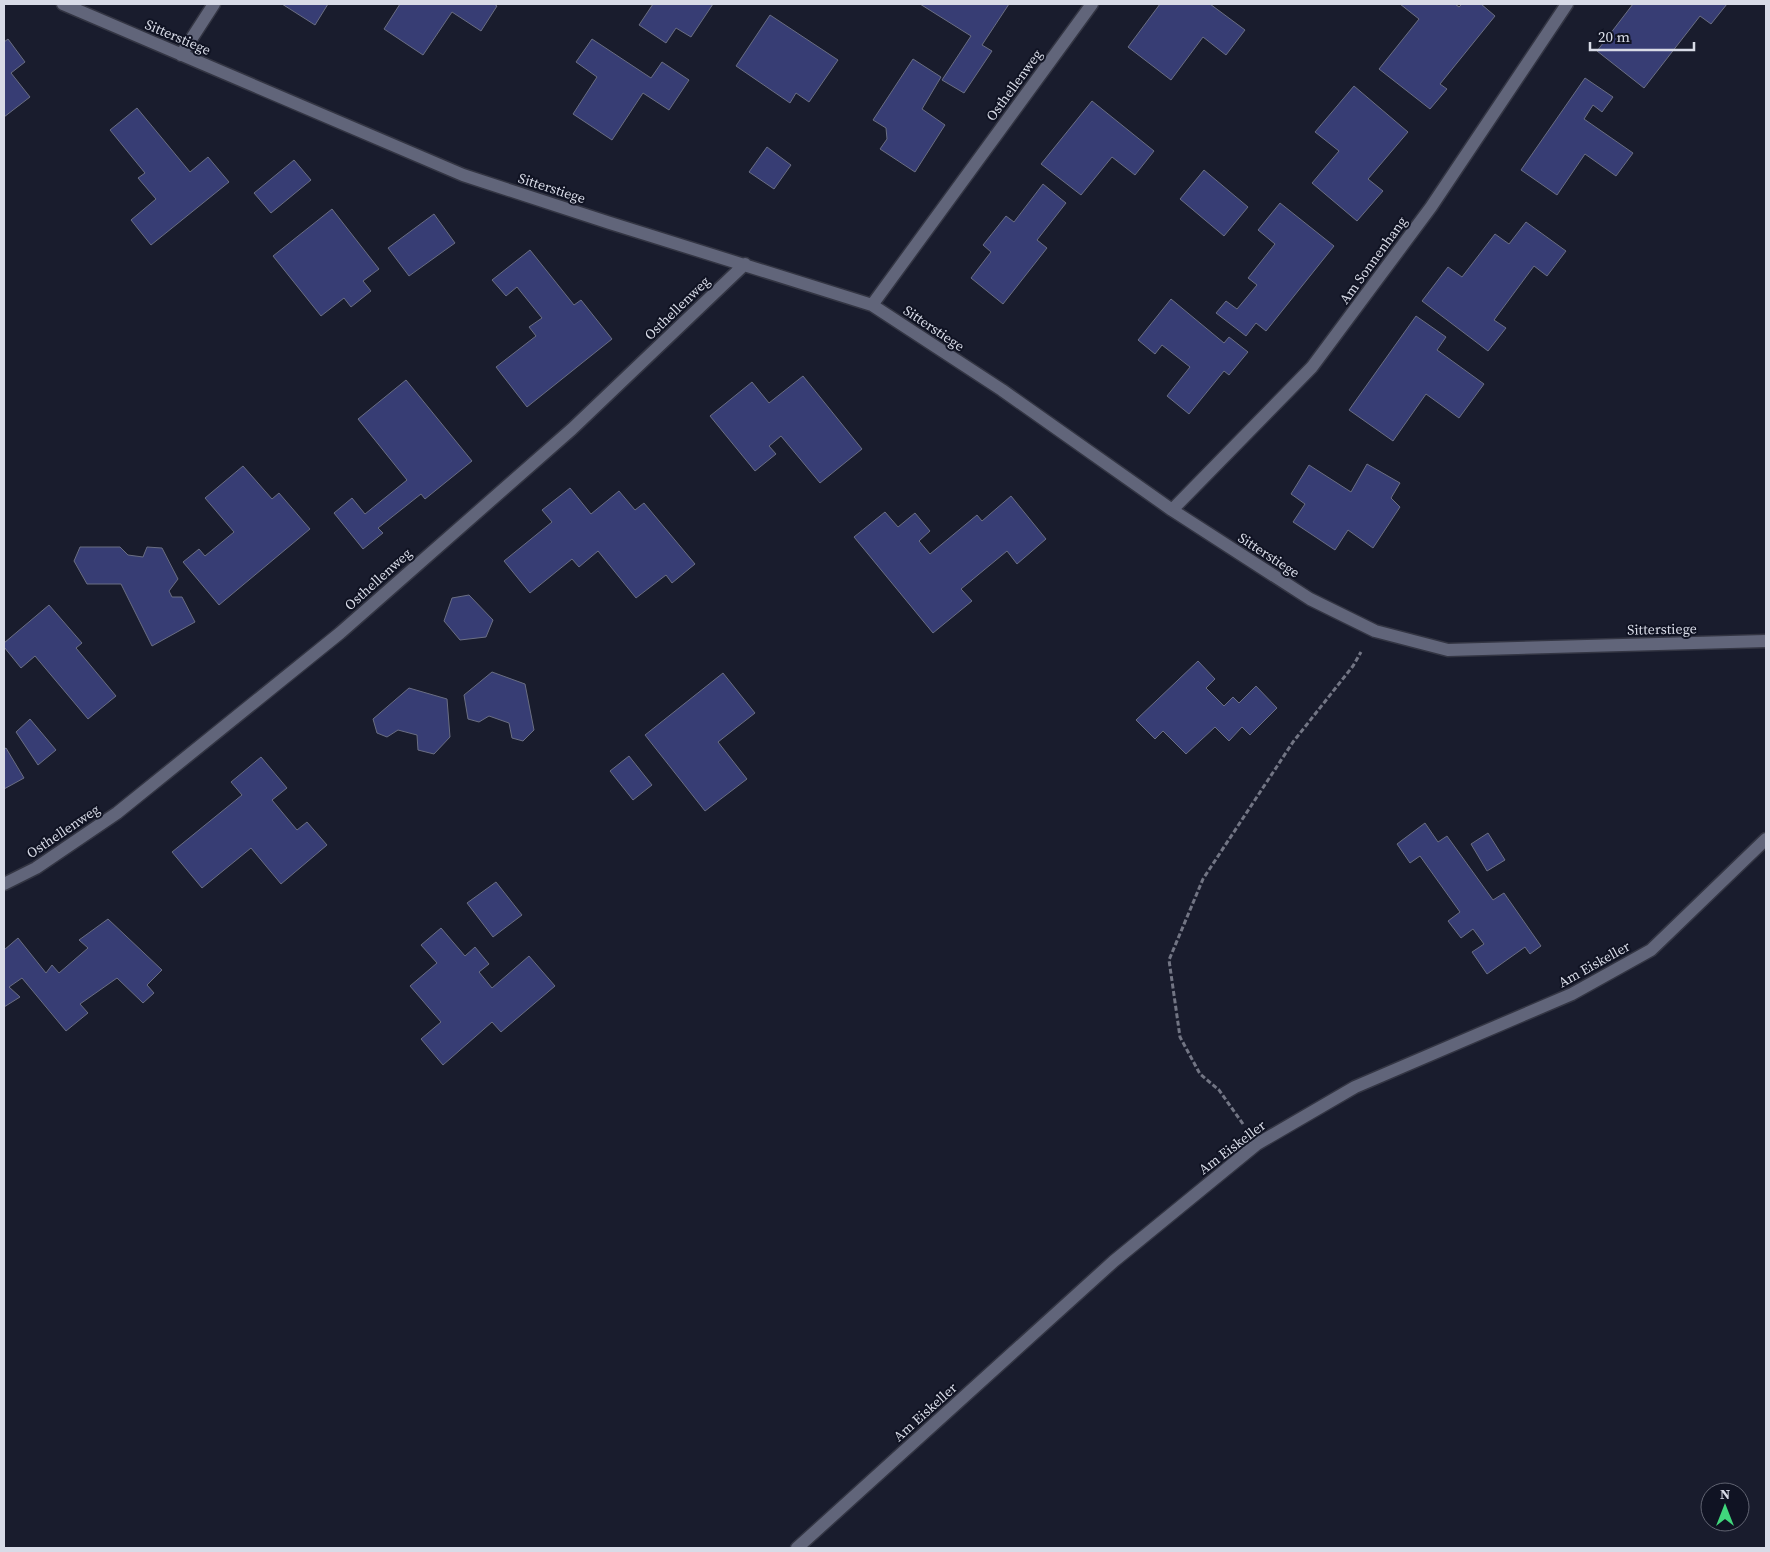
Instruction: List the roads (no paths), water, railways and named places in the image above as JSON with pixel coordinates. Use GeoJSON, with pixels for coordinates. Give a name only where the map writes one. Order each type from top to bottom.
{"type":"FeatureCollection","features":[{"type":"Feature","properties":{"kind":"street","name":"Sitterstiege"},"geometry":{"type":"LineString","coordinates":[[63,4],[463,175],[872,305],[1002,390],[1172,510],[1310,600],[1375,630],[1448,650],[1766,641]]}},
{"type":"Feature","properties":{"kind":"street"},"geometry":{"type":"LineString","coordinates":[[182,55],[214,4]]}},
{"type":"Feature","properties":{"kind":"street","name":"Osthellenweg"},"geometry":{"type":"LineString","coordinates":[[872,305],[1092,4]]}},
{"type":"Feature","properties":{"kind":"street","name":"Am Sonnenhang"},"geometry":{"type":"LineString","coordinates":[[1172,510],[1312,367],[1431,207],[1567,4]]}},
{"type":"Feature","properties":{"kind":"street","name":"Osthellenweg"},"geometry":{"type":"LineString","coordinates":[[4,884],[36,868],[117,813],[340,633],[572,429],[745,264]]}},
{"type":"Feature","properties":{"kind":"street","name":"Am Eiskeller"},"geometry":{"type":"LineString","coordinates":[[797,1548],[1114,1261],[1257,1144],[1355,1087],[1572,994],[1651,950],[1766,839]]}}]}
